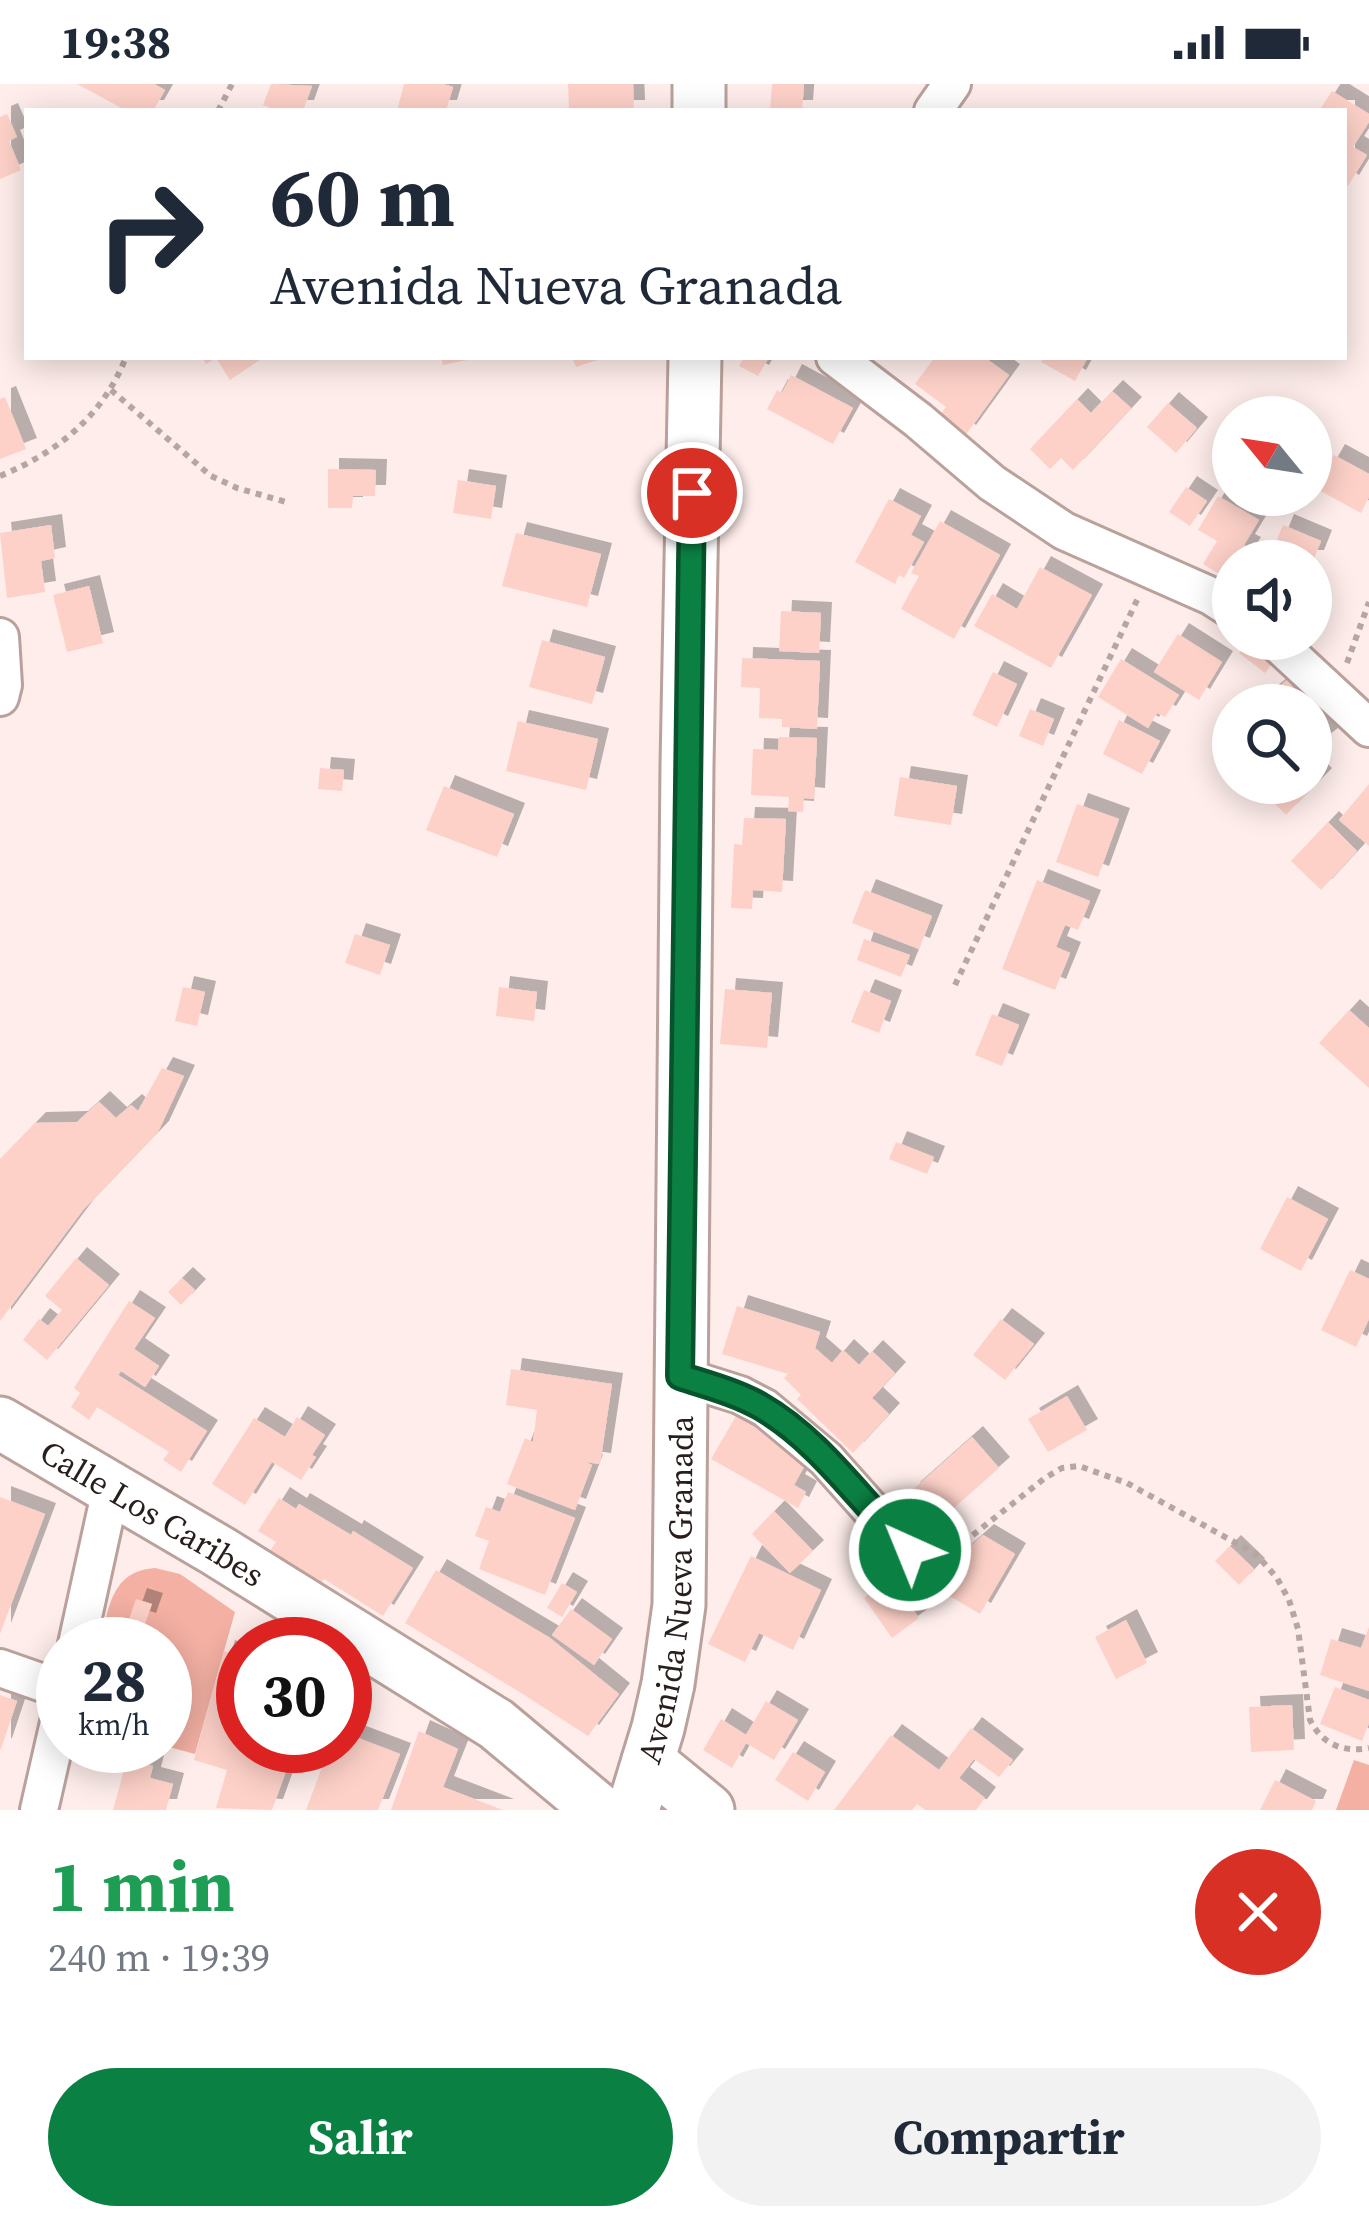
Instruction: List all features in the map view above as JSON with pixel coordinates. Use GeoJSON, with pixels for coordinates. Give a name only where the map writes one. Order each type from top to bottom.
{"type":"FeatureCollection","features":[{"type":"Feature","properties":{"kind":"street","name":"Avenida Nueva Granada"},"geometry":{"type":"LineString","coordinates":[[633,1810],[668,1684],[679,1605],[695,360]]}},
{"type":"Feature","properties":{"kind":"street"},"geometry":{"type":"LineString","coordinates":[[839,360],[1022,505],[1064,531],[1212,597]]}},
{"type":"Feature","properties":{"kind":"street"},"geometry":{"type":"LineString","coordinates":[[0,637],[0,697]]}},
{"type":"Feature","properties":{"kind":"street"},"geometry":{"type":"LineString","coordinates":[[1297,660],[1369,728]]}},
{"type":"Feature","properties":{"kind":"street"},"geometry":{"type":"LineString","coordinates":[[680,1376],[765,1408],[826,1459],[930,1569]]}},
{"type":"Feature","properties":{"kind":"street","name":"Calle Los Caribes"},"geometry":{"type":"LineString","coordinates":[[0,1423],[218,1551],[496,1724],[599,1810]]}},
{"type":"Feature","properties":{"kind":"street"},"geometry":{"type":"LineString","coordinates":[[83,1617],[112,1490]]}},
{"type":"Feature","properties":{"kind":"street"},"geometry":{"type":"LineString","coordinates":[[0,1668],[36,1681]]}},
{"type":"Feature","properties":{"kind":"street"},"geometry":{"type":"LineString","coordinates":[[648,1761],[708,1810]]}},
{"type":"Feature","properties":{"kind":"street"},"geometry":{"type":"LineString","coordinates":[[39,1810],[47,1773]]}},
{"type":"Feature","properties":{"kind":"path"},"geometry":{"type":"LineString","coordinates":[[0,476],[81,428],[111,390],[125,360]]}},
{"type":"Feature","properties":{"kind":"path"},"geometry":{"type":"LineString","coordinates":[[111,390],[211,476],[286,502]]}},
{"type":"Feature","properties":{"kind":"path"},"geometry":{"type":"LineString","coordinates":[[955,986],[1151,570]]}},
{"type":"Feature","properties":{"kind":"path"},"geometry":{"type":"LineString","coordinates":[[1335,694],[1369,602]]}},
{"type":"Feature","properties":{"kind":"path"},"geometry":{"type":"LineString","coordinates":[[930,1569],[1062,1468],[1079,1466],[1127,1483],[1256,1554],[1289,1600],[1315,1730],[1337,1747],[1369,1748]]}},
{"type":"Feature","properties":{"kind":"shaded area"},"geometry":{"type":"Polygon","coordinates":[[[155,1568],[180,1574],[235,1612],[234,1617],[216,1617],[216,1679],[195,1754],[192,1617],[107,1617],[121,1584],[140,1571],[155,1568]]]}},
{"type":"Feature","properties":{"kind":"shaded area"},"geometry":{"type":"Polygon","coordinates":[[[1354,1760],[1369,1765],[1369,1810],[1336,1810],[1354,1760]]]}},
{"type":"Feature","properties":{"kind":"building"},"geometry":{"type":"Polygon","coordinates":[[[77,84],[154,84],[165,90],[155,108],[121,108],[77,84]]]}},
{"type":"Feature","properties":{"kind":"building"},"geometry":{"type":"Polygon","coordinates":[[[271,84],[312,86],[304,108],[263,105],[271,84]]]}},
{"type":"Feature","properties":{"kind":"building"},"geometry":{"type":"Polygon","coordinates":[[[404,84],[453,87],[447,108],[398,108],[404,84]]]}},
{"type":"Feature","properties":{"kind":"building"},"geometry":{"type":"Polygon","coordinates":[[[568,84],[633,84],[634,108],[569,108],[568,84]]]}},
{"type":"Feature","properties":{"kind":"building"},"geometry":{"type":"Polygon","coordinates":[[[772,84],[804,84],[802,108],[770,108],[772,84]]]}},
{"type":"Feature","properties":{"kind":"building"},"geometry":{"type":"Polygon","coordinates":[[[1332,91],[1369,114],[1353,147],[1367,155],[1348,186],[1347,108],[1321,108],[1332,91]]]}},
{"type":"Feature","properties":{"kind":"building"},"geometry":{"type":"Polygon","coordinates":[[[7,114],[17,137],[9,141],[21,170],[0,179],[0,117],[7,114]]]}},
{"type":"Feature","properties":{"kind":"building"},"geometry":{"type":"Polygon","coordinates":[[[217,360],[260,360],[230,380],[217,360]]]}},
{"type":"Feature","properties":{"kind":"building"},"geometry":{"type":"Polygon","coordinates":[[[742,360],[767,360],[758,376],[739,366],[742,360]]]}},
{"type":"Feature","properties":{"kind":"building"},"geometry":{"type":"Polygon","coordinates":[[[933,360],[988,360],[1009,375],[965,436],[939,416],[946,407],[915,384],[933,360]]]}},
{"type":"Feature","properties":{"kind":"building"},"geometry":{"type":"Polygon","coordinates":[[[1042,360],[1086,360],[1075,381],[1042,360]]]}},
{"type":"Feature","properties":{"kind":"building"},"geometry":{"type":"Polygon","coordinates":[[[791,375],[853,408],[833,444],[767,409],[791,375]]]}},
{"type":"Feature","properties":{"kind":"building"},"geometry":{"type":"Polygon","coordinates":[[[1112,391],[1131,408],[1073,470],[1061,458],[1050,469],[1030,449],[1077,399],[1091,413],[1112,391]]]}},
{"type":"Feature","properties":{"kind":"building"},"geometry":{"type":"Polygon","coordinates":[[[5,397],[26,449],[0,459],[0,399],[5,397]]]}},
{"type":"Feature","properties":{"kind":"building"},"geometry":{"type":"Polygon","coordinates":[[[1168,403],[1197,428],[1176,453],[1147,427],[1168,403]]]}},
{"type":"Feature","properties":{"kind":"building"},"geometry":{"type":"Polygon","coordinates":[[[1334,455],[1369,474],[1369,497],[1361,513],[1332,497],[1334,455]]]}},
{"type":"Feature","properties":{"kind":"building"},"geometry":{"type":"Polygon","coordinates":[[[328,469],[376,470],[375,496],[353,496],[352,508],[328,508],[328,469]]]}},
{"type":"Feature","properties":{"kind":"building"},"geometry":{"type":"Polygon","coordinates":[[[458,480],[496,486],[491,519],[453,513],[458,480]]]}},
{"type":"Feature","properties":{"kind":"building"},"geometry":{"type":"Polygon","coordinates":[[[1186,487],[1207,501],[1190,526],[1169,512],[1186,487]]]}},
{"type":"Feature","properties":{"kind":"building"},"geometry":{"type":"Polygon","coordinates":[[[889,499],[921,516],[911,535],[924,542],[904,578],[899,575],[895,584],[855,562],[889,499]]]}},
{"type":"Feature","properties":{"kind":"building"},"geometry":{"type":"Polygon","coordinates":[[[1212,506],[1212,516],[1259,520],[1247,540],[1215,540],[1198,530],[1212,506]]]}},
{"type":"Feature","properties":{"kind":"building"},"geometry":{"type":"Polygon","coordinates":[[[940,521],[1000,555],[954,639],[901,609],[919,576],[911,573],[940,521]]]}},
{"type":"Feature","properties":{"kind":"building"},"geometry":{"type":"Polygon","coordinates":[[[51,525],[55,558],[41,561],[45,592],[7,598],[0,533],[51,525]]]}},
{"type":"Feature","properties":{"kind":"building"},"geometry":{"type":"Polygon","coordinates":[[[1283,525],[1319,540],[1277,540],[1283,525]]]}},
{"type":"Feature","properties":{"kind":"building"},"geometry":{"type":"Polygon","coordinates":[[[516,533],[601,554],[587,607],[502,586],[516,533]]]}},
{"type":"Feature","properties":{"kind":"building"},"geometry":{"type":"Polygon","coordinates":[[[1212,549],[1212,570],[1203,564],[1212,549]]]}},
{"type":"Feature","properties":{"kind":"building"},"geometry":{"type":"Polygon","coordinates":[[[1040,567],[1092,595],[1051,668],[974,626],[992,594],[1017,609],[1040,567]]]}},
{"type":"Feature","properties":{"kind":"building"},"geometry":{"type":"Polygon","coordinates":[[[89,586],[103,643],[67,652],[53,595],[89,586]]]}},
{"type":"Feature","properties":{"kind":"building"},"geometry":{"type":"Polygon","coordinates":[[[781,611],[821,613],[819,653],[779,651],[781,611]]]}},
{"type":"Feature","properties":{"kind":"building"},"geometry":{"type":"Polygon","coordinates":[[[1178,634],[1212,660],[1222,662],[1199,700],[1154,672],[1178,634]]]}},
{"type":"Feature","properties":{"kind":"building"},"geometry":{"type":"Polygon","coordinates":[[[542,640],[605,657],[592,704],[529,687],[542,640]]]}},
{"type":"Feature","properties":{"kind":"building"},"geometry":{"type":"Polygon","coordinates":[[[742,658],[820,661],[817,729],[782,727],[782,719],[759,718],[760,688],[741,687],[742,658]]]}},
{"type":"Feature","properties":{"kind":"building"},"geometry":{"type":"Polygon","coordinates":[[[1121,659],[1179,695],[1165,717],[1157,713],[1148,728],[1098,697],[1121,659]]]}},
{"type":"Feature","properties":{"kind":"building"},"geometry":{"type":"Polygon","coordinates":[[[1248,660],[1274,661],[1265,673],[1248,660]]]}},
{"type":"Feature","properties":{"kind":"building"},"geometry":{"type":"Polygon","coordinates":[[[993,672],[1017,684],[997,727],[972,715],[993,672]]]}},
{"type":"Feature","properties":{"kind":"building"},"geometry":{"type":"Polygon","coordinates":[[[1030,709],[1054,719],[1043,746],[1019,736],[1030,709]]]}},
{"type":"Feature","properties":{"kind":"building"},"geometry":{"type":"Polygon","coordinates":[[[1119,720],[1160,741],[1142,774],[1103,754],[1119,720]]]}},
{"type":"Feature","properties":{"kind":"building"},"geometry":{"type":"Polygon","coordinates":[[[518,721],[598,739],[586,790],[506,771],[518,721]]]}},
{"type":"Feature","properties":{"kind":"building"},"geometry":{"type":"Polygon","coordinates":[[[779,737],[817,738],[814,799],[804,798],[803,812],[788,811],[789,797],[751,795],[753,749],[778,750],[779,737]]]}},
{"type":"Feature","properties":{"kind":"building"},"geometry":{"type":"Polygon","coordinates":[[[320,768],[344,770],[342,791],[318,789],[320,768]]]}},
{"type":"Feature","properties":{"kind":"building"},"geometry":{"type":"Polygon","coordinates":[[[900,777],[957,786],[951,825],[894,816],[900,777]]]}},
{"type":"Feature","properties":{"kind":"building"},"geometry":{"type":"Polygon","coordinates":[[[1369,784],[1369,846],[1339,820],[1369,784]]]}},
{"type":"Feature","properties":{"kind":"building"},"geometry":{"type":"Polygon","coordinates":[[[444,786],[514,814],[497,857],[426,830],[444,786]]]}},
{"type":"Feature","properties":{"kind":"building"},"geometry":{"type":"Polygon","coordinates":[[[1077,804],[1119,819],[1098,877],[1056,862],[1077,804]]]}},
{"type":"Feature","properties":{"kind":"building"},"geometry":{"type":"Polygon","coordinates":[[[1275,804],[1297,804],[1286,815],[1275,804]]]}},
{"type":"Feature","properties":{"kind":"building"},"geometry":{"type":"Polygon","coordinates":[[[744,818],[786,819],[782,892],[753,890],[752,909],[731,908],[734,844],[742,845],[744,818]]]}},
{"type":"Feature","properties":{"kind":"building"},"geometry":{"type":"Polygon","coordinates":[[[1328,822],[1357,851],[1321,890],[1291,861],[1328,822]]]}},
{"type":"Feature","properties":{"kind":"building"},"geometry":{"type":"Polygon","coordinates":[[[1037,880],[1090,901],[1078,930],[1065,925],[1056,947],[1070,953],[1055,990],[1002,969],[1037,880]]]}},
{"type":"Feature","properties":{"kind":"building"},"geometry":{"type":"Polygon","coordinates":[[[865,890],[932,916],[919,949],[852,923],[865,890]]]}},
{"type":"Feature","properties":{"kind":"building"},"geometry":{"type":"Polygon","coordinates":[[[355,934],[390,945],[380,975],[345,963],[355,934]]]}},
{"type":"Feature","properties":{"kind":"building"},"geometry":{"type":"Polygon","coordinates":[[[864,939],[910,955],[901,977],[857,960],[864,939]]]}},
{"type":"Feature","properties":{"kind":"building"},"geometry":{"type":"Polygon","coordinates":[[[183,987],[205,992],[197,1026],[175,1021],[183,987]]]}},
{"type":"Feature","properties":{"kind":"building"},"geometry":{"type":"Polygon","coordinates":[[[499,987],[537,992],[534,1021],[496,1016],[499,987]]]}},
{"type":"Feature","properties":{"kind":"building"},"geometry":{"type":"Polygon","coordinates":[[[725,989],[772,993],[767,1048],[720,1044],[725,989]]]}},
{"type":"Feature","properties":{"kind":"building"},"geometry":{"type":"Polygon","coordinates":[[[864,990],[891,1001],[879,1033],[851,1022],[864,990]]]}},
{"type":"Feature","properties":{"kind":"building"},"geometry":{"type":"Polygon","coordinates":[[[1349,1010],[1369,1028],[1369,1088],[1319,1043],[1349,1010]]]}},
{"type":"Feature","properties":{"kind":"building"},"geometry":{"type":"Polygon","coordinates":[[[992,1014],[1019,1025],[1002,1066],[975,1055],[992,1014]]]}},
{"type":"Feature","properties":{"kind":"building"},"geometry":{"type":"Polygon","coordinates":[[[162,1068],[184,1076],[158,1132],[83,1210],[0,1321],[0,1159],[35,1123],[77,1122],[99,1102],[116,1118],[131,1105],[138,1111],[162,1068]]]}},
{"type":"Feature","properties":{"kind":"building"},"geometry":{"type":"Polygon","coordinates":[[[896,1142],[934,1157],[927,1174],[889,1159],[896,1142]]]}},
{"type":"Feature","properties":{"kind":"building"},"geometry":{"type":"Polygon","coordinates":[[[1287,1197],[1328,1219],[1301,1271],[1260,1249],[1287,1197]]]}},
{"type":"Feature","properties":{"kind":"building"},"geometry":{"type":"Polygon","coordinates":[[[76,1258],[109,1285],[47,1360],[23,1340],[39,1319],[48,1326],[62,1310],[45,1296],[76,1258]]]}},
{"type":"Feature","properties":{"kind":"building"},"geometry":{"type":"Polygon","coordinates":[[[1350,1270],[1369,1279],[1369,1319],[1356,1347],[1321,1330],[1350,1270]]]}},
{"type":"Feature","properties":{"kind":"building"},"geometry":{"type":"Polygon","coordinates":[[[182,1278],[195,1290],[181,1305],[168,1292],[182,1278]]]}},
{"type":"Feature","properties":{"kind":"building"},"geometry":{"type":"Polygon","coordinates":[[[129,1301],[155,1318],[134,1349],[159,1366],[145,1387],[121,1371],[118,1375],[207,1431],[181,1472],[163,1460],[169,1452],[97,1407],[89,1420],[71,1407],[80,1393],[74,1388],[129,1301]]]}},
{"type":"Feature","properties":{"kind":"building"},"geometry":{"type":"Polygon","coordinates":[[[737,1306],[820,1332],[815,1348],[832,1363],[843,1350],[859,1365],[872,1351],[895,1373],[872,1398],[889,1414],[853,1453],[797,1399],[801,1395],[784,1378],[788,1374],[722,1354],[737,1306]]]}},
{"type":"Feature","properties":{"kind":"building"},"geometry":{"type":"Polygon","coordinates":[[[1001,1319],[1034,1344],[1005,1380],[973,1355],[1001,1319]]]}},
{"type":"Feature","properties":{"kind":"building"},"geometry":{"type":"Polygon","coordinates":[[[511,1369],[612,1384],[600,1464],[585,1462],[592,1465],[575,1510],[507,1484],[525,1438],[533,1442],[537,1410],[506,1405],[511,1369]]]}},
{"type":"Feature","properties":{"kind":"building"},"geometry":{"type":"Polygon","coordinates":[[[1067,1396],[1087,1430],[1048,1452],[1028,1419],[1067,1396]]]}},
{"type":"Feature","properties":{"kind":"building"},"geometry":{"type":"Polygon","coordinates":[[[736,1416],[788,1447],[805,1465],[794,1485],[806,1492],[798,1508],[711,1459],[736,1416]]]}},
{"type":"Feature","properties":{"kind":"building"},"geometry":{"type":"Polygon","coordinates":[[[297,1417],[325,1435],[301,1480],[272,1462],[245,1505],[212,1484],[254,1418],[285,1437],[297,1417]]]}},
{"type":"Feature","properties":{"kind":"building"},"geometry":{"type":"Polygon","coordinates":[[[972,1437],[999,1468],[936,1524],[909,1493],[972,1437]]]}},
{"type":"Feature","properties":{"kind":"building"},"geometry":{"type":"Polygon","coordinates":[[[508,1492],[575,1518],[545,1595],[479,1569],[489,1541],[475,1536],[486,1507],[500,1512],[508,1492]]]}},
{"type":"Feature","properties":{"kind":"building"},"geometry":{"type":"Polygon","coordinates":[[[0,1497],[45,1514],[0,1634],[0,1497]]]}},
{"type":"Feature","properties":{"kind":"building"},"geometry":{"type":"Polygon","coordinates":[[[279,1498],[296,1509],[299,1504],[351,1535],[353,1531],[413,1568],[383,1616],[324,1579],[318,1587],[267,1555],[276,1542],[258,1531],[279,1498]]]}},
{"type":"Feature","properties":{"kind":"building"},"geometry":{"type":"Polygon","coordinates":[[[774,1511],[813,1551],[790,1573],[752,1534],[774,1511]]]}},
{"type":"Feature","properties":{"kind":"building"},"geometry":{"type":"Polygon","coordinates":[[[983,1535],[1015,1554],[980,1614],[938,1589],[957,1558],[983,1535]]]}},
{"type":"Feature","properties":{"kind":"building"},"geometry":{"type":"Polygon","coordinates":[[[1230,1546],[1254,1569],[1239,1585],[1215,1561],[1230,1546]]]}},
{"type":"Feature","properties":{"kind":"building"},"geometry":{"type":"Polygon","coordinates":[[[751,1556],[821,1590],[793,1650],[759,1633],[745,1662],[708,1644],[751,1556]]]}},
{"type":"Feature","properties":{"kind":"building"},"geometry":{"type":"Polygon","coordinates":[[[436,1570],[550,1638],[619,1694],[588,1736],[405,1623],[436,1570]]]}},
{"type":"Feature","properties":{"kind":"building"},"geometry":{"type":"Polygon","coordinates":[[[903,1570],[918,1592],[907,1601],[919,1618],[892,1638],[864,1598],[903,1570]]]}},
{"type":"Feature","properties":{"kind":"building"},"geometry":{"type":"Polygon","coordinates":[[[562,1583],[577,1592],[562,1617],[547,1608],[562,1583]]]}},
{"type":"Feature","properties":{"kind":"building"},"geometry":{"type":"Polygon","coordinates":[[[136,1599],[152,1604],[147,1617],[130,1617],[136,1599]]]}},
{"type":"Feature","properties":{"kind":"building"},"geometry":{"type":"Polygon","coordinates":[[[571,1609],[612,1639],[594,1665],[552,1635],[571,1609]]]}},
{"type":"Feature","properties":{"kind":"building"},"geometry":{"type":"Polygon","coordinates":[[[1126,1620],[1147,1663],[1116,1679],[1095,1637],[1126,1620]]]}},
{"type":"Feature","properties":{"kind":"building"},"geometry":{"type":"Polygon","coordinates":[[[1369,1627],[1369,1691],[1320,1675],[1331,1639],[1361,1648],[1369,1627]]]}},
{"type":"Feature","properties":{"kind":"building"},"geometry":{"type":"Polygon","coordinates":[[[216,1680],[216,1767],[194,1760],[216,1680]]]}},
{"type":"Feature","properties":{"kind":"building"},"geometry":{"type":"Polygon","coordinates":[[[1335,1687],[1369,1700],[1369,1723],[1362,1741],[1320,1724],[1335,1687]]]}},
{"type":"Feature","properties":{"kind":"building"},"geometry":{"type":"Polygon","coordinates":[[[0,1695],[17,1701],[1,1749],[0,1749],[0,1695]]]}},
{"type":"Feature","properties":{"kind":"building"},"geometry":{"type":"Polygon","coordinates":[[[766,1701],[798,1720],[774,1760],[746,1743],[732,1768],[703,1750],[721,1719],[746,1735],[766,1701]]]}},
{"type":"Feature","properties":{"kind":"building"},"geometry":{"type":"Polygon","coordinates":[[[1292,1705],[1294,1750],[1251,1752],[1249,1707],[1292,1705]]]}},
{"type":"Feature","properties":{"kind":"building"},"geometry":{"type":"Polygon","coordinates":[[[971,1728],[1013,1760],[999,1777],[974,1759],[959,1778],[985,1798],[976,1810],[925,1810],[917,1804],[912,1810],[834,1810],[891,1735],[939,1770],[971,1728]]]}},
{"type":"Feature","properties":{"kind":"building"},"geometry":{"type":"Polygon","coordinates":[[[419,1731],[458,1749],[443,1787],[503,1810],[391,1810],[419,1731]]]}},
{"type":"Feature","properties":{"kind":"building"},"geometry":{"type":"Polygon","coordinates":[[[372,1743],[400,1754],[378,1810],[306,1810],[320,1773],[372,1773],[372,1743]]]}},
{"type":"Feature","properties":{"kind":"building"},"geometry":{"type":"Polygon","coordinates":[[[793,1752],[825,1772],[808,1801],[775,1780],[793,1752]]]}},
{"type":"Feature","properties":{"kind":"building"},"geometry":{"type":"Polygon","coordinates":[[[123,1773],[151,1773],[150,1778],[173,1784],[166,1810],[113,1810],[123,1773]]]}},
{"type":"Feature","properties":{"kind":"building"},"geometry":{"type":"Polygon","coordinates":[[[226,1773],[285,1773],[272,1810],[216,1808],[226,1773]]]}},
{"type":"Feature","properties":{"kind":"building"},"geometry":{"type":"Polygon","coordinates":[[[1275,1780],[1316,1801],[1312,1810],[1260,1810],[1275,1780]]]}},
{"type":"Feature","properties":{"kind":"route"},"geometry":{"type":"LineString","coordinates":[[692,493],[680,1376],[765,1408],[826,1459],[910,1550]]}}]}
